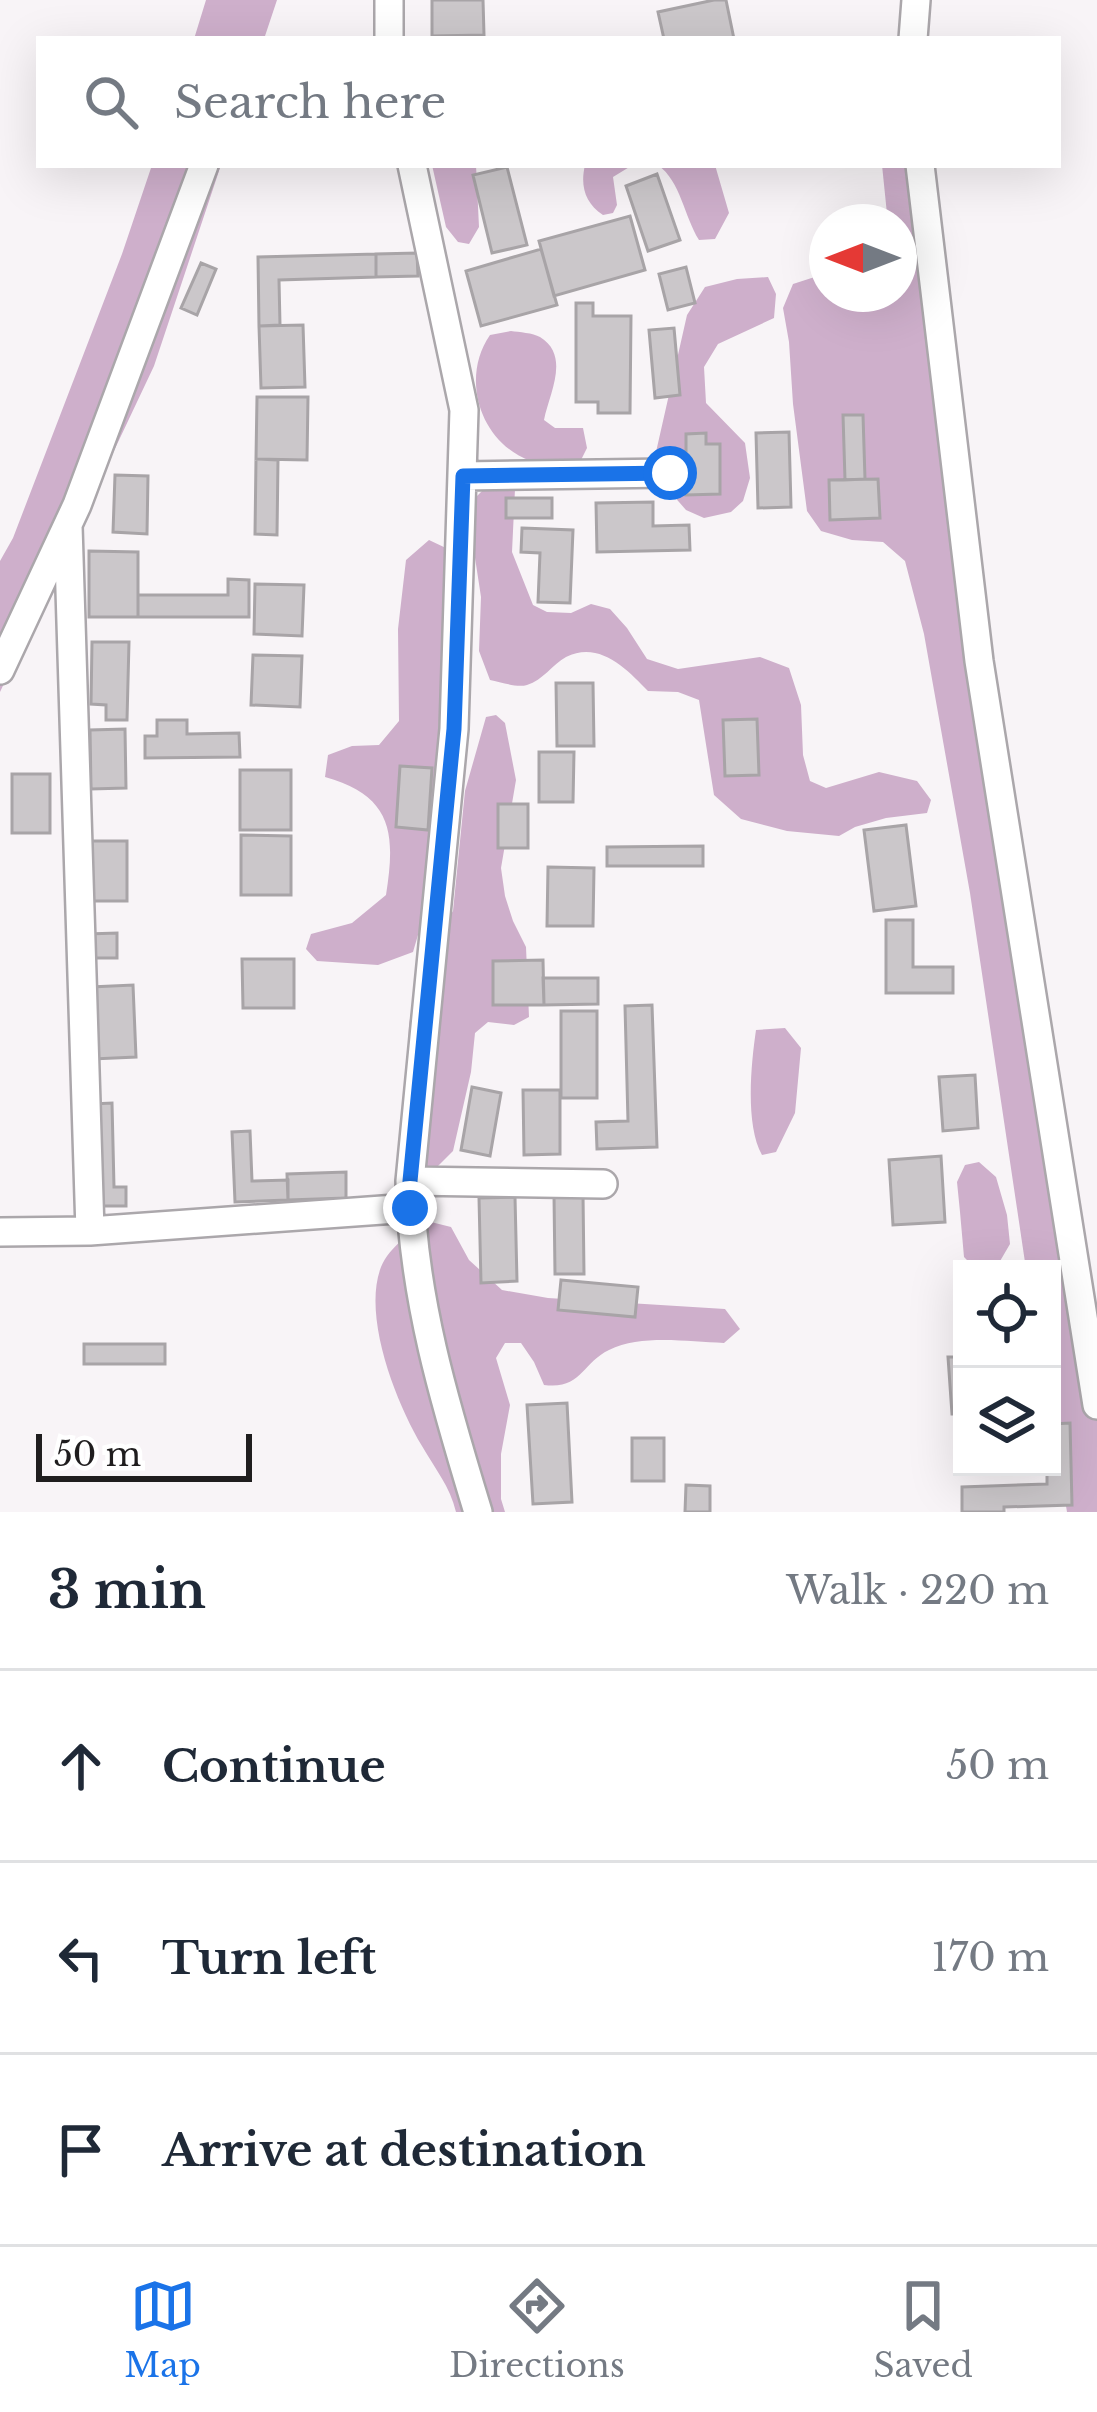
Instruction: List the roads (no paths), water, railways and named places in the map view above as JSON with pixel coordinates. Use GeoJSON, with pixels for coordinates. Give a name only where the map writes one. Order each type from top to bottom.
{"type":"FeatureCollection","features":[{"type":"Feature","properties":{"kind":"lane"},"geometry":{"type":"LineString","coordinates":[[389,0],[389,36]]}},
{"type":"Feature","properties":{"kind":"lane"},"geometry":{"type":"LineString","coordinates":[[913,36],[916,0]]}},
{"type":"Feature","properties":{"kind":"lane"},"geometry":{"type":"LineString","coordinates":[[0,670],[68,526],[203,168]]}},
{"type":"Feature","properties":{"kind":"lane"},"geometry":{"type":"LineString","coordinates":[[413,168],[464,410],[454,729],[410,1195],[413,1246],[441,1388],[478,1512]]}},
{"type":"Feature","properties":{"kind":"lane"},"geometry":{"type":"LineString","coordinates":[[920,168],[979,661],[1097,1405]]}},
{"type":"Feature","properties":{"kind":"lane"},"geometry":{"type":"LineString","coordinates":[[463,476],[670,473]]}},
{"type":"Feature","properties":{"kind":"lane"},"geometry":{"type":"LineString","coordinates":[[68,526],[90,1231]]}},
{"type":"Feature","properties":{"kind":"lane"},"geometry":{"type":"LineString","coordinates":[[0,1232],[90,1231],[410,1195],[603,1184]]}}]}
